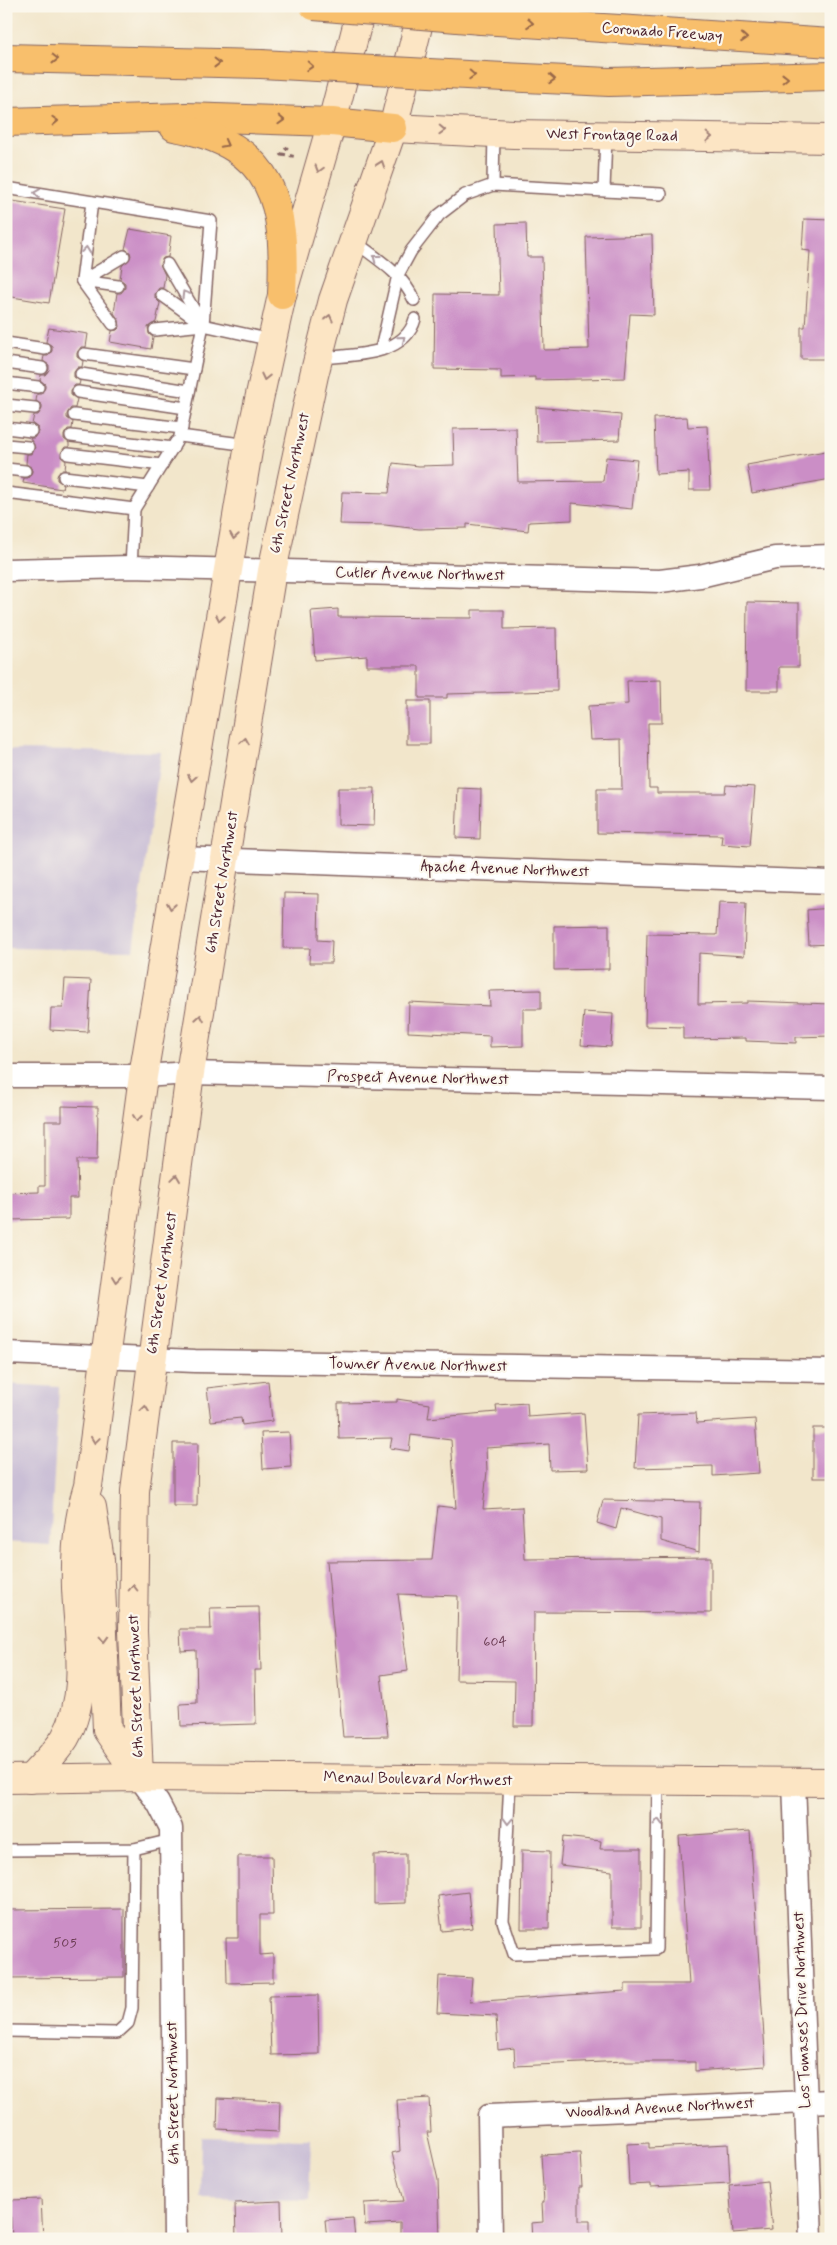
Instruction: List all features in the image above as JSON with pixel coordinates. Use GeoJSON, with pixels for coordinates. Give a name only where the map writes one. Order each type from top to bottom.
{"type":"FeatureCollection","features":[{"type":"Feature","properties":{"kind":"highway","name":"Coronado Freeway"},"geometry":{"type":"LineString","coordinates":[[314,6],[481,20],[831,43]]}},
{"type":"Feature","properties":{"kind":"highway"},"geometry":{"type":"LineString","coordinates":[[6,58],[261,64],[609,82],[831,76]]}},
{"type":"Feature","properties":{"kind":"highway"},"geometry":{"type":"LineString","coordinates":[[6,122],[186,117],[332,122],[393,128]]}},
{"type":"Feature","properties":{"kind":"highway"},"geometry":{"type":"LineString","coordinates":[[128,119],[195,131],[228,144],[256,167],[268,182],[278,207],[284,258],[282,295]]}},
{"type":"Feature","properties":{"kind":"main road","name":"6th Street Northwest"},"geometry":{"type":"LineString","coordinates":[[18,1779],[64,1739],[77,1708],[80,1653],[76,1585],[80,1511],[88,1486],[142,1076],[178,858],[249,445],[274,340],[282,295],[332,122],[362,6]]}},
{"type":"Feature","properties":{"kind":"main road","name":"6th Street Northwest"},"geometry":{"type":"LineString","coordinates":[[139,1777],[133,1631],[135,1492],[190,1073],[227,859],[272,571],[333,300],[393,128],[423,6]]}},
{"type":"Feature","properties":{"kind":"main road","name":"West Frontage Road"},"geometry":{"type":"LineString","coordinates":[[393,128],[606,135],[831,139]]}},
{"type":"Feature","properties":{"kind":"main road","name":"6th Street Northwest"},"geometry":{"type":"LineString","coordinates":[[88,1486],[100,1560],[107,1730],[139,1777]]}},
{"type":"Feature","properties":{"kind":"main road","name":"Menaul Boulevard Northwest"},"geometry":{"type":"LineString","coordinates":[[18,1779],[139,1777],[831,1782]]}},
{"type":"Feature","properties":{"kind":"street","name":"Cutler Avenue Northwest"},"geometry":{"type":"LineString","coordinates":[[6,570],[131,567],[660,581],[700,576],[775,558],[831,556]]}},
{"type":"Feature","properties":{"kind":"street","name":"Apache Avenue Northwest"},"geometry":{"type":"LineString","coordinates":[[178,858],[831,882]]}},
{"type":"Feature","properties":{"kind":"street","name":"Prospect Avenue Northwest"},"geometry":{"type":"LineString","coordinates":[[6,1076],[142,1076],[190,1073],[831,1088]]}},
{"type":"Feature","properties":{"kind":"street","name":"Towner Avenue Northwest"},"geometry":{"type":"LineString","coordinates":[[6,1353],[152,1358],[831,1370]]}},
{"type":"Feature","properties":{"kind":"street","name":"6th Street Northwest"},"geometry":{"type":"LineString","coordinates":[[139,1777],[158,1803],[171,1828],[175,2239]]}},
{"type":"Feature","properties":{"kind":"street","name":"Los Tomases Drive Northwest"},"geometry":{"type":"LineString","coordinates":[[794,1782],[811,2239]]}},
{"type":"Feature","properties":{"kind":"street","name":"Woodland Avenue Northwest"},"geometry":{"type":"LineString","coordinates":[[491,2239],[489,2116],[831,2101]]}},
{"type":"Feature","properties":{"kind":"lane"},"geometry":{"type":"LineString","coordinates":[[492,185],[494,132]]}},
{"type":"Feature","properties":{"kind":"lane"},"geometry":{"type":"LineString","coordinates":[[604,190],[606,135]]}},
{"type":"Feature","properties":{"kind":"lane"},"geometry":{"type":"LineString","coordinates":[[381,350],[398,275],[411,251],[439,215],[465,195],[492,185],[661,194]]}},
{"type":"Feature","properties":{"kind":"lane"},"geometry":{"type":"LineString","coordinates":[[6,188],[211,221],[203,325],[181,432],[173,448],[134,509],[131,567]]}},
{"type":"Feature","properties":{"kind":"lane"},"geometry":{"type":"LineString","coordinates":[[92,202],[82,281],[113,324]]}},
{"type":"Feature","properties":{"kind":"lane"},"geometry":{"type":"LineString","coordinates":[[354,241],[398,275],[408,286],[414,300]]}},
{"type":"Feature","properties":{"kind":"lane"},"geometry":{"type":"LineString","coordinates":[[82,281],[124,256]]}},
{"type":"Feature","properties":{"kind":"lane"},"geometry":{"type":"LineString","coordinates":[[167,264],[203,325]]}},
{"type":"Feature","properties":{"kind":"lane"},"geometry":{"type":"LineString","coordinates":[[82,281],[118,286]]}},
{"type":"Feature","properties":{"kind":"lane"},"geometry":{"type":"LineString","coordinates":[[162,295],[203,325]]}},
{"type":"Feature","properties":{"kind":"lane"},"geometry":{"type":"LineString","coordinates":[[319,358],[381,350],[405,338],[412,330],[415,319]]}},
{"type":"Feature","properties":{"kind":"lane"},"geometry":{"type":"LineString","coordinates":[[155,330],[203,325],[274,340]]}},
{"type":"Feature","properties":{"kind":"lane"},"geometry":{"type":"LineString","coordinates":[[6,343],[45,349]]}},
{"type":"Feature","properties":{"kind":"lane"},"geometry":{"type":"LineString","coordinates":[[84,354],[194,369]]}},
{"type":"Feature","properties":{"kind":"lane"},"geometry":{"type":"LineString","coordinates":[[6,362],[42,368]]}},
{"type":"Feature","properties":{"kind":"lane"},"geometry":{"type":"LineString","coordinates":[[81,374],[189,391]]}},
{"type":"Feature","properties":{"kind":"lane"},"geometry":{"type":"LineString","coordinates":[[6,382],[38,387]]}},
{"type":"Feature","properties":{"kind":"lane"},"geometry":{"type":"LineString","coordinates":[[78,392],[186,408]]}},
{"type":"Feature","properties":{"kind":"lane"},"geometry":{"type":"LineString","coordinates":[[6,405],[35,408]]}},
{"type":"Feature","properties":{"kind":"lane"},"geometry":{"type":"LineString","coordinates":[[74,414],[249,445]]}},
{"type":"Feature","properties":{"kind":"lane"},"geometry":{"type":"LineString","coordinates":[[6,428],[31,431]]}},
{"type":"Feature","properties":{"kind":"lane"},"geometry":{"type":"LineString","coordinates":[[71,436],[173,448]]}},
{"type":"Feature","properties":{"kind":"lane"},"geometry":{"type":"LineString","coordinates":[[6,445],[28,447]]}},
{"type":"Feature","properties":{"kind":"lane"},"geometry":{"type":"LineString","coordinates":[[68,454],[162,465]]}},
{"type":"Feature","properties":{"kind":"lane"},"geometry":{"type":"LineString","coordinates":[[6,468],[25,471]]}},
{"type":"Feature","properties":{"kind":"lane"},"geometry":{"type":"LineString","coordinates":[[64,477],[148,487]]}},
{"type":"Feature","properties":{"kind":"lane"},"geometry":{"type":"LineString","coordinates":[[6,493],[134,509]]}},
{"type":"Feature","properties":{"kind":"lane"},"geometry":{"type":"LineString","coordinates":[[510,1780],[503,1920],[514,1954],[656,1949],[658,1782]]}},
{"type":"Feature","properties":{"kind":"lane"},"geometry":{"type":"LineString","coordinates":[[6,1850],[134,1849],[171,1840]]}},
{"type":"Feature","properties":{"kind":"lane"},"geometry":{"type":"LineString","coordinates":[[6,2031],[117,2033],[128,2023],[132,2008],[134,1849]]}},
{"type":"Feature","properties":{"kind":"path"},"geometry":{"type":"LineString","coordinates":[[277,159],[291,143]]}},
{"type":"Feature","properties":{"kind":"shaded area"},"geometry":{"type":"Polygon","coordinates":[[[6,750],[161,752],[133,950],[6,948],[6,750]]]}},
{"type":"Feature","properties":{"kind":"shaded area"},"geometry":{"type":"Polygon","coordinates":[[[6,1384],[59,1387],[50,1545],[6,1542],[6,1384]]]}},
{"type":"Feature","properties":{"kind":"shaded area"},"geometry":{"type":"Polygon","coordinates":[[[201,2137],[311,2139],[309,2200],[200,2198],[201,2137]]]}},
{"type":"Feature","properties":{"kind":"building"},"geometry":{"type":"Polygon","coordinates":[[[6,200],[65,209],[49,303],[6,296],[6,200]]]}},
{"type":"Feature","properties":{"kind":"building"},"geometry":{"type":"Polygon","coordinates":[[[804,219],[831,220],[831,359],[801,359],[801,327],[805,327],[810,251],[802,250],[804,219]]]}},
{"type":"Feature","properties":{"kind":"building"},"geometry":{"type":"Polygon","coordinates":[[[526,223],[527,257],[542,257],[544,350],[589,349],[586,237],[652,235],[654,315],[630,314],[625,378],[535,380],[535,377],[501,378],[501,370],[434,369],[435,294],[499,295],[497,224],[526,223]]]}},
{"type":"Feature","properties":{"kind":"building"},"geometry":{"type":"Polygon","coordinates":[[[130,229],[171,236],[168,257],[163,258],[160,264],[165,275],[163,288],[159,288],[155,294],[155,298],[160,303],[156,322],[148,327],[149,334],[153,337],[151,349],[110,342],[112,331],[120,327],[119,320],[114,313],[117,293],[121,293],[125,288],[125,283],[120,279],[122,266],[131,256],[130,252],[125,249],[130,229]]]}},
{"type":"Feature","properties":{"kind":"building"},"geometry":{"type":"Polygon","coordinates":[[[49,328],[88,334],[86,347],[81,347],[77,353],[77,357],[83,361],[82,367],[78,367],[74,372],[74,377],[80,381],[79,385],[75,385],[71,390],[71,395],[77,399],[75,408],[71,408],[67,414],[67,418],[73,422],[72,429],[68,429],[64,435],[64,439],[69,443],[69,447],[65,447],[61,453],[61,457],[66,461],[65,470],[61,470],[57,476],[57,480],[63,484],[62,489],[23,483],[24,478],[28,478],[32,472],[32,468],[26,464],[27,454],[32,454],[35,448],[30,438],[34,438],[38,432],[38,428],[32,424],[34,415],[38,415],[42,409],[42,405],[36,401],[37,394],[41,394],[45,388],[45,384],[40,380],[41,375],[45,375],[49,370],[49,365],[43,361],[44,356],[48,356],[52,351],[52,346],[46,342],[49,328]]]}},
{"type":"Feature","properties":{"kind":"building"},"geometry":{"type":"Polygon","coordinates":[[[536,407],[621,415],[619,440],[537,442],[536,407]]]}},
{"type":"Feature","properties":{"kind":"building"},"geometry":{"type":"Polygon","coordinates":[[[687,417],[688,427],[707,426],[710,490],[689,490],[689,472],[656,474],[654,418],[687,417]]]}},
{"type":"Feature","properties":{"kind":"building"},"geometry":{"type":"Polygon","coordinates":[[[516,428],[518,482],[603,481],[606,457],[637,460],[632,509],[572,503],[572,520],[529,522],[528,531],[467,524],[467,528],[419,529],[385,525],[340,524],[342,492],[389,493],[393,463],[419,466],[454,465],[453,429],[516,428]]]}},
{"type":"Feature","properties":{"kind":"building"},"geometry":{"type":"Polygon","coordinates":[[[831,450],[831,479],[752,493],[747,465],[831,450]]]}},
{"type":"Feature","properties":{"kind":"building"},"geometry":{"type":"Polygon","coordinates":[[[747,602],[799,603],[799,667],[779,667],[779,691],[746,691],[747,602]]]}},
{"type":"Feature","properties":{"kind":"building"},"geometry":{"type":"Polygon","coordinates":[[[338,609],[338,617],[472,618],[472,610],[504,610],[504,629],[556,628],[557,691],[447,694],[447,698],[419,698],[419,666],[367,666],[367,656],[315,660],[311,611],[338,609]]]}},
{"type":"Feature","properties":{"kind":"building"},"geometry":{"type":"Polygon","coordinates":[[[661,680],[662,723],[648,723],[649,788],[657,788],[657,793],[725,793],[726,785],[755,787],[750,846],[721,844],[722,835],[597,833],[597,789],[622,789],[621,739],[590,740],[588,706],[628,704],[627,681],[661,680]]]}},
{"type":"Feature","properties":{"kind":"building"},"geometry":{"type":"Polygon","coordinates":[[[407,701],[430,701],[430,744],[407,744],[407,701]]]}},
{"type":"Feature","properties":{"kind":"building"},"geometry":{"type":"Polygon","coordinates":[[[338,788],[375,788],[374,826],[338,825],[338,788]]]}},
{"type":"Feature","properties":{"kind":"building"},"geometry":{"type":"Polygon","coordinates":[[[458,788],[481,789],[480,839],[456,838],[458,788]]]}},
{"type":"Feature","properties":{"kind":"building"},"geometry":{"type":"Polygon","coordinates":[[[284,893],[319,894],[318,940],[332,941],[331,963],[309,963],[310,948],[283,948],[284,893]]]}},
{"type":"Feature","properties":{"kind":"building"},"geometry":{"type":"Polygon","coordinates":[[[719,902],[746,903],[744,956],[699,953],[698,1004],[747,1003],[747,1001],[831,1004],[831,1036],[796,1037],[796,1043],[746,1041],[746,1038],[683,1039],[683,1027],[645,1026],[647,934],[717,935],[719,902]]]}},
{"type":"Feature","properties":{"kind":"building"},"geometry":{"type":"Polygon","coordinates":[[[831,908],[831,944],[809,945],[807,910],[831,908]]]}},
{"type":"Feature","properties":{"kind":"building"},"geometry":{"type":"Polygon","coordinates":[[[609,925],[609,969],[554,970],[554,926],[609,925]]]}},
{"type":"Feature","properties":{"kind":"building"},"geometry":{"type":"Polygon","coordinates":[[[65,979],[91,980],[88,1032],[50,1030],[51,1008],[63,1008],[65,979]]]}},
{"type":"Feature","properties":{"kind":"building"},"geometry":{"type":"Polygon","coordinates":[[[541,990],[541,1009],[523,1009],[523,1046],[490,1047],[490,1036],[408,1032],[409,1002],[490,1006],[489,991],[541,990]]]}},
{"type":"Feature","properties":{"kind":"building"},"geometry":{"type":"Polygon","coordinates":[[[584,1012],[613,1014],[611,1047],[581,1045],[584,1012]]]}},
{"type":"Feature","properties":{"kind":"building"},"geometry":{"type":"Polygon","coordinates":[[[62,1106],[98,1107],[97,1160],[77,1160],[78,1198],[69,1198],[69,1219],[6,1220],[6,1193],[39,1192],[39,1186],[45,1186],[45,1121],[62,1121],[62,1106]]]}},
{"type":"Feature","properties":{"kind":"building"},"geometry":{"type":"Polygon","coordinates":[[[268,1381],[272,1421],[242,1425],[241,1418],[211,1421],[207,1388],[268,1381]]]}},
{"type":"Feature","properties":{"kind":"building"},"geometry":{"type":"Polygon","coordinates":[[[397,1399],[430,1404],[428,1418],[497,1412],[496,1405],[527,1403],[528,1417],[584,1413],[588,1469],[550,1470],[549,1444],[486,1448],[487,1471],[483,1509],[522,1507],[525,1559],[711,1557],[711,1613],[534,1612],[533,1726],[514,1726],[515,1681],[456,1680],[458,1596],[398,1594],[408,1671],[381,1675],[388,1736],[343,1737],[327,1561],[432,1560],[438,1506],[456,1508],[451,1440],[411,1435],[409,1451],[390,1448],[392,1438],[339,1439],[338,1403],[397,1402],[397,1399]]]}},
{"type":"Feature","properties":{"kind":"building"},"geometry":{"type":"Polygon","coordinates":[[[696,1413],[697,1423],[755,1419],[759,1473],[713,1476],[713,1466],[635,1468],[638,1415],[696,1413]]]}},
{"type":"Feature","properties":{"kind":"building"},"geometry":{"type":"Polygon","coordinates":[[[813,1428],[831,1428],[831,1478],[813,1478],[813,1428]]]}},
{"type":"Feature","properties":{"kind":"building"},"geometry":{"type":"Polygon","coordinates":[[[289,1432],[291,1467],[263,1469],[261,1433],[289,1432]]]}},
{"type":"Feature","properties":{"kind":"building"},"geometry":{"type":"Polygon","coordinates":[[[173,1443],[198,1443],[197,1506],[173,1506],[173,1443]]]}},
{"type":"Feature","properties":{"kind":"building"},"geometry":{"type":"Polygon","coordinates":[[[603,1500],[700,1502],[699,1552],[661,1541],[661,1519],[621,1508],[616,1529],[597,1523],[603,1500]]]}},
{"type":"Feature","properties":{"kind":"building"},"geometry":{"type":"Polygon","coordinates":[[[259,1607],[261,1670],[255,1670],[256,1724],[181,1726],[180,1704],[197,1703],[196,1650],[181,1651],[180,1629],[211,1629],[210,1608],[259,1607]]]}},
{"type":"Feature","properties":{"kind":"building"},"geometry":{"type":"Polygon","coordinates":[[[750,1831],[766,2066],[695,2071],[695,2062],[625,2061],[515,2066],[514,2048],[498,2050],[496,2016],[437,2013],[439,1976],[472,1978],[470,2002],[625,1991],[625,1984],[689,1984],[679,1836],[750,1831]]]}},
{"type":"Feature","properties":{"kind":"building"},"geometry":{"type":"Polygon","coordinates":[[[563,1837],[601,1841],[600,1849],[641,1849],[641,1927],[612,1927],[612,1871],[560,1865],[563,1837]]]}},
{"type":"Feature","properties":{"kind":"building"},"geometry":{"type":"Polygon","coordinates":[[[522,1850],[550,1851],[549,1929],[521,1929],[522,1850]]]}},
{"type":"Feature","properties":{"kind":"building"},"geometry":{"type":"Polygon","coordinates":[[[406,1854],[406,1903],[374,1904],[374,1855],[406,1854]]]}},
{"type":"Feature","properties":{"kind":"building"},"geometry":{"type":"Polygon","coordinates":[[[238,1856],[272,1856],[273,1915],[260,1915],[260,1955],[273,1954],[273,1982],[227,1983],[226,1938],[238,1938],[238,1856]]]}},
{"type":"Feature","properties":{"kind":"building"},"geometry":{"type":"Polygon","coordinates":[[[468,1892],[472,1928],[442,1931],[438,1896],[468,1892]]]}},
{"type":"Feature","properties":{"kind":"building"},"geometry":{"type":"Polygon","coordinates":[[[124,1909],[124,1977],[6,1978],[6,1910],[124,1909]]]}},
{"type":"Feature","properties":{"kind":"building"},"geometry":{"type":"Polygon","coordinates":[[[318,1995],[319,2054],[271,2055],[269,1996],[318,1995]]]}},
{"type":"Feature","properties":{"kind":"building"},"geometry":{"type":"Polygon","coordinates":[[[218,2098],[280,2101],[279,2132],[217,2129],[218,2098]]]}},
{"type":"Feature","properties":{"kind":"building"},"geometry":{"type":"Polygon","coordinates":[[[429,2098],[431,2132],[427,2132],[438,2180],[440,2238],[400,2239],[400,2223],[365,2225],[364,2203],[404,2201],[392,2153],[400,2151],[397,2100],[429,2098]]]}},
{"type":"Feature","properties":{"kind":"building"},"geometry":{"type":"Polygon","coordinates":[[[649,2143],[649,2148],[728,2144],[730,2183],[651,2187],[651,2184],[629,2185],[627,2144],[649,2143]]]}},
{"type":"Feature","properties":{"kind":"building"},"geometry":{"type":"Polygon","coordinates":[[[580,2153],[582,2187],[579,2187],[579,2221],[590,2221],[590,2239],[532,2239],[531,2223],[543,2222],[542,2202],[544,2202],[541,2155],[580,2153]]]}},
{"type":"Feature","properties":{"kind":"building"},"geometry":{"type":"Polygon","coordinates":[[[767,2181],[772,2230],[733,2233],[729,2185],[767,2181]]]}},
{"type":"Feature","properties":{"kind":"building"},"geometry":{"type":"Polygon","coordinates":[[[41,2199],[43,2239],[12,2239],[10,2200],[41,2199]]]}},
{"type":"Feature","properties":{"kind":"building"},"geometry":{"type":"Polygon","coordinates":[[[281,2201],[282,2239],[236,2239],[235,2203],[281,2201]]]}},
{"type":"Feature","properties":{"kind":"building"},"geometry":{"type":"Polygon","coordinates":[[[353,2218],[355,2239],[327,2239],[325,2220],[353,2218]]]}}]}
